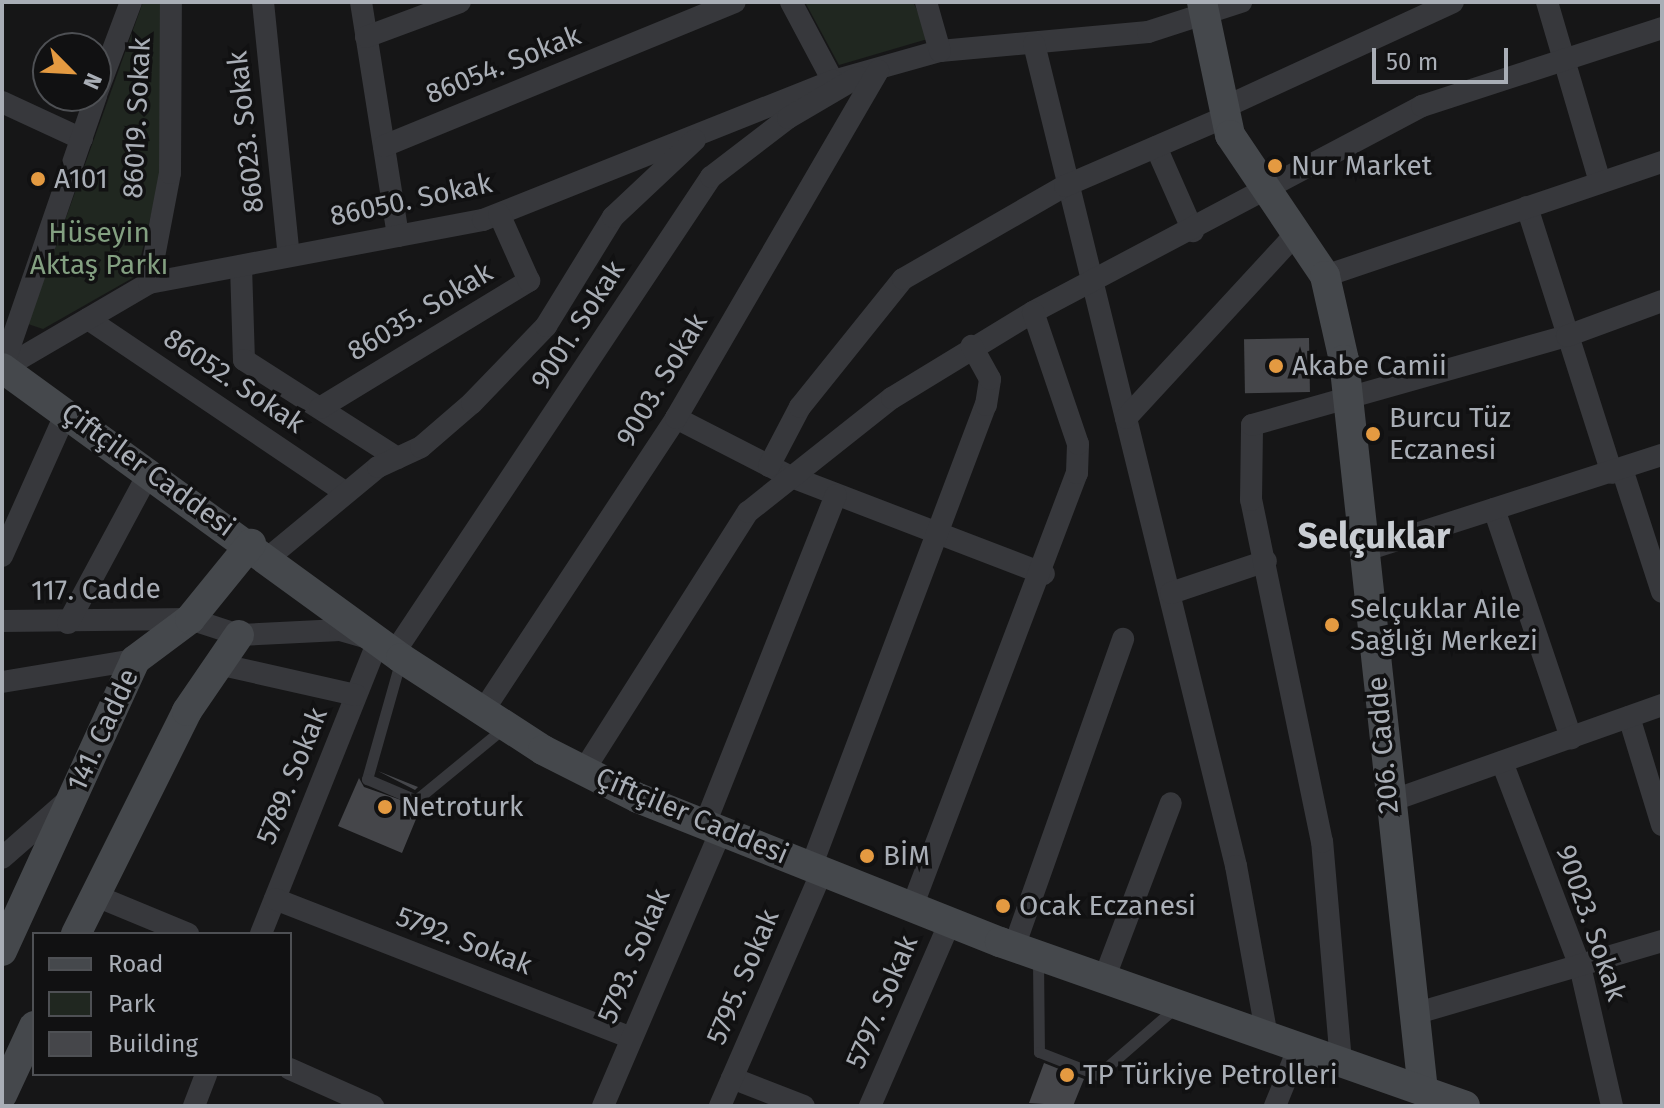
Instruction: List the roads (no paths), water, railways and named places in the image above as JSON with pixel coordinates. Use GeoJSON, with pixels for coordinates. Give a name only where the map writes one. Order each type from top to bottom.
{"type":"FeatureCollection","features":[{"type":"Feature","properties":{"kind":"street","name":"86019. Sokak"},"geometry":{"type":"LineString","coordinates":[[112,53],[131,2]]}},
{"type":"Feature","properties":{"kind":"street","name":"86019. Sokak"},"geometry":{"type":"LineString","coordinates":[[149,283],[170,173],[171,2]]}},
{"type":"Feature","properties":{"kind":"street","name":"86023. Sokak"},"geometry":{"type":"LineString","coordinates":[[263,2],[289,256]]}},
{"type":"Feature","properties":{"kind":"street"},"geometry":{"type":"LineString","coordinates":[[361,2],[398,236]]}},
{"type":"Feature","properties":{"kind":"street"},"geometry":{"type":"LineString","coordinates":[[366,37],[460,2]]}},
{"type":"Feature","properties":{"kind":"street","name":"86054. Sokak"},"geometry":{"type":"LineString","coordinates":[[384,146],[735,2]]}},
{"type":"Feature","properties":{"kind":"street"},"geometry":{"type":"LineString","coordinates":[[791,2],[833,81]]}},
{"type":"Feature","properties":{"kind":"street"},"geometry":{"type":"LineString","coordinates":[[926,2],[940,51]]}},
{"type":"Feature","properties":{"kind":"street"},"geometry":{"type":"LineString","coordinates":[[868,74],[940,51],[1148,32],[1203,9],[1241,2]]}},
{"type":"Feature","properties":{"kind":"street"},"geometry":{"type":"LineString","coordinates":[[769,466],[800,407],[903,279],[1065,186],[1156,147],[1453,2]]}},
{"type":"Feature","properties":{"kind":"street"},"geometry":{"type":"LineString","coordinates":[[1547,2],[1567,54],[1600,182]]}},
{"type":"Feature","properties":{"kind":"street","name":"206. Cadde"},"geometry":{"type":"LineString","coordinates":[[1203,9],[1224,113],[1266,193],[1325,276],[1369,549],[1388,802],[1414,1014],[1444,1101]]}},
{"type":"Feature","properties":{"kind":"street"},"geometry":{"type":"LineString","coordinates":[[584,770],[748,512],[789,476],[972,346],[1266,193],[1422,106],[1567,54],[1662,28]]}},
{"type":"Feature","properties":{"kind":"street"},"geometry":{"type":"LineString","coordinates":[[1034,44],[1065,186],[1171,593],[1267,1036]]}},
{"type":"Feature","properties":{"kind":"street","name":"86050. Sokak"},"geometry":{"type":"LineString","coordinates":[[2,368],[149,283],[499,214],[707,128],[833,81],[868,74]]}},
{"type":"Feature","properties":{"kind":"street","name":"9003. Sokak"},"geometry":{"type":"LineString","coordinates":[[495,719],[676,418],[868,74]]}},
{"type":"Feature","properties":{"kind":"street","name":"9001. Sokak"},"geometry":{"type":"LineString","coordinates":[[391,651],[711,177],[868,74]]}},
{"type":"Feature","properties":{"kind":"street"},"geometry":{"type":"LineString","coordinates":[[2,102],[82,139]]}},
{"type":"Feature","properties":{"kind":"street","name":"86019. Sokak"},"geometry":{"type":"LineString","coordinates":[[2,368],[91,112]]}},
{"type":"Feature","properties":{"kind":"street"},"geometry":{"type":"LineString","coordinates":[[260,551],[397,458],[421,447],[472,403],[546,326],[613,217],[707,128]]}},
{"type":"Feature","properties":{"kind":"street"},"geometry":{"type":"LineString","coordinates":[[1156,147],[1193,231]]}},
{"type":"Feature","properties":{"kind":"street"},"geometry":{"type":"LineString","coordinates":[[1325,276],[1662,162]]}},
{"type":"Feature","properties":{"kind":"street"},"geometry":{"type":"LineString","coordinates":[[1527,207],[1567,336],[1662,592]]}},
{"type":"Feature","properties":{"kind":"street","name":"86035. Sokak"},"geometry":{"type":"LineString","coordinates":[[320,408],[529,281],[499,214]]}},
{"type":"Feature","properties":{"kind":"street"},"geometry":{"type":"LineString","coordinates":[[1126,418],[1295,235]]}},
{"type":"Feature","properties":{"kind":"street"},"geometry":{"type":"LineString","coordinates":[[241,266],[244,360],[397,458]]}},
{"type":"Feature","properties":{"kind":"street"},"geometry":{"type":"LineString","coordinates":[[1341,1062],[1322,842],[1251,500],[1252,425],[1346,401],[1567,336],[1662,301]]}},
{"type":"Feature","properties":{"kind":"street"},"geometry":{"type":"LineString","coordinates":[[912,907],[1044,574],[1077,473],[1078,444],[1033,312]]}},
{"type":"Feature","properties":{"kind":"street","name":"86052. Sokak"},"geometry":{"type":"LineString","coordinates":[[88,319],[346,493]]}},
{"type":"Feature","properties":{"kind":"street","name":"5795. Sokak"},"geometry":{"type":"LineString","coordinates":[[720,1106],[816,869],[986,405],[990,379],[972,346]]}},
{"type":"Feature","properties":{"kind":"street","name":"Çiftçiler Caddesi"},"geometry":{"type":"LineString","coordinates":[[2,368],[67,411],[260,551],[391,651],[495,719],[584,770],[713,828],[950,922],[1444,1101]]}},
{"type":"Feature","properties":{"kind":"street"},"geometry":{"type":"LineString","coordinates":[[2,556],[67,411]]}},
{"type":"Feature","properties":{"kind":"street"},"geometry":{"type":"LineString","coordinates":[[676,418],[789,476],[1044,574]]}},
{"type":"Feature","properties":{"kind":"street"},"geometry":{"type":"LineString","coordinates":[[1369,549],[1662,455]]}},
{"type":"Feature","properties":{"kind":"street"},"geometry":{"type":"LineString","coordinates":[[68,623],[150,471]]}},
{"type":"Feature","properties":{"kind":"street","name":"5793. Sokak"},"geometry":{"type":"LineString","coordinates":[[603,1106],[713,828],[836,495]]}},
{"type":"Feature","properties":{"kind":"street"},"geometry":{"type":"LineString","coordinates":[[1494,509],[1571,738]]}},
{"type":"Feature","properties":{"kind":"street","name":"141. Cadde"},"geometry":{"type":"LineString","coordinates":[[2,951],[135,660],[190,619],[260,551]]}},
{"type":"Feature","properties":{"kind":"street"},"geometry":{"type":"LineString","coordinates":[[1171,593],[1266,561]]}},
{"type":"Feature","properties":{"kind":"street","name":"117. Cadde"},"geometry":{"type":"LineString","coordinates":[[2,621],[68,623],[190,619],[239,635]]}},
{"type":"Feature","properties":{"kind":"street"},"geometry":{"type":"LineString","coordinates":[[77,932],[180,723],[239,635],[340,630],[391,651]]}},
{"type":"Feature","properties":{"kind":"street"},"geometry":{"type":"LineString","coordinates":[[1026,951],[1123,639]]}},
{"type":"Feature","properties":{"kind":"street","name":"5789. Sokak"},"geometry":{"type":"LineString","coordinates":[[262,932],[356,695],[391,651]]}},
{"type":"Feature","properties":{"kind":"street"},"geometry":{"type":"LineString","coordinates":[[2,682],[135,660]]}},
{"type":"Feature","properties":{"kind":"street"},"geometry":{"type":"LineString","coordinates":[[218,664],[356,695]]}},
{"type":"Feature","properties":{"kind":"street"},"geometry":{"type":"LineString","coordinates":[[1388,802],[1662,705]]}},
{"type":"Feature","properties":{"kind":"street"},"geometry":{"type":"LineString","coordinates":[[1629,717],[1662,825]]}},
{"type":"Feature","properties":{"kind":"street","name":"90023. Sokak"},"geometry":{"type":"LineString","coordinates":[[1502,762],[1580,966],[1612,1106]]}},
{"type":"Feature","properties":{"kind":"street"},"geometry":{"type":"LineString","coordinates":[[2,858],[71,798]]}},
{"type":"Feature","properties":{"kind":"street"},"geometry":{"type":"LineString","coordinates":[[1104,979],[1171,803]]}},
{"type":"Feature","properties":{"kind":"street"},"geometry":{"type":"LineString","coordinates":[[94,895],[183,932]]}},
{"type":"Feature","properties":{"kind":"street","name":"5792. Sokak"},"geometry":{"type":"LineString","coordinates":[[275,899],[631,1038]]}},
{"type":"Feature","properties":{"kind":"street","name":"5797. Sokak"},"geometry":{"type":"LineString","coordinates":[[870,1106],[950,922]]}},
{"type":"Feature","properties":{"kind":"street"},"geometry":{"type":"LineString","coordinates":[[1414,1014],[1662,941]]}},
{"type":"Feature","properties":{"kind":"street"},"geometry":{"type":"LineString","coordinates":[[2,1095],[32,1030]]}},
{"type":"Feature","properties":{"kind":"street"},"geometry":{"type":"LineString","coordinates":[[1275,1106],[1299,1047]]}},
{"type":"Feature","properties":{"kind":"street"},"geometry":{"type":"LineString","coordinates":[[292,1070],[337,1098],[373,1106]]}},
{"type":"Feature","properties":{"kind":"street"},"geometry":{"type":"LineString","coordinates":[[194,1106],[205,1076]]}},
{"type":"Feature","properties":{"kind":"street"},"geometry":{"type":"LineString","coordinates":[[732,1078],[804,1106]]}},
{"type":"Feature","properties":{"kind":"lane"},"geometry":{"type":"LineString","coordinates":[[391,651],[367,779],[416,800],[495,719]]}},
{"type":"Feature","properties":{"kind":"lane"},"geometry":{"type":"LineString","coordinates":[[1026,951],[1039,1052],[1098,1075],[1178,1005]]}},
{"type":"Feature","properties":{"kind":"place","name":"Nur Market"},"geometry":{"type":"Point","coordinates":[1275,166]}},
{"type":"Feature","properties":{"kind":"place","name":"A101"},"geometry":{"type":"Point","coordinates":[38,179]}},
{"type":"Feature","properties":{"kind":"place","name":"Akabe Camii"},"geometry":{"type":"Point","coordinates":[1276,366]}},
{"type":"Feature","properties":{"kind":"place","name":"Burcu Tüz Eczanesi"},"geometry":{"type":"Point","coordinates":[1373,434]}},
{"type":"Feature","properties":{"kind":"place","name":"Selçuklar Aile Sağlığı Merkezi"},"geometry":{"type":"Point","coordinates":[1332,625]}},
{"type":"Feature","properties":{"kind":"place","name":"Netroturk"},"geometry":{"type":"Point","coordinates":[385,807]}},
{"type":"Feature","properties":{"kind":"place","name":"BİM"},"geometry":{"type":"Point","coordinates":[867,856]}},
{"type":"Feature","properties":{"kind":"place","name":"Ocak Eczanesi"},"geometry":{"type":"Point","coordinates":[1003,906]}},
{"type":"Feature","properties":{"kind":"place","name":"TP Türkiye Petrolleri"},"geometry":{"type":"Point","coordinates":[1067,1075]}},
{"type":"Feature","properties":{"kind":"district","name":"Selçuklar"},"geometry":{"type":"Point","coordinates":[1374,537]}},
{"type":"Feature","properties":{"kind":"park label","name":"Hüseyin Aktaş Parkı"},"geometry":{"type":"Point","coordinates":[99,249]}}]}
